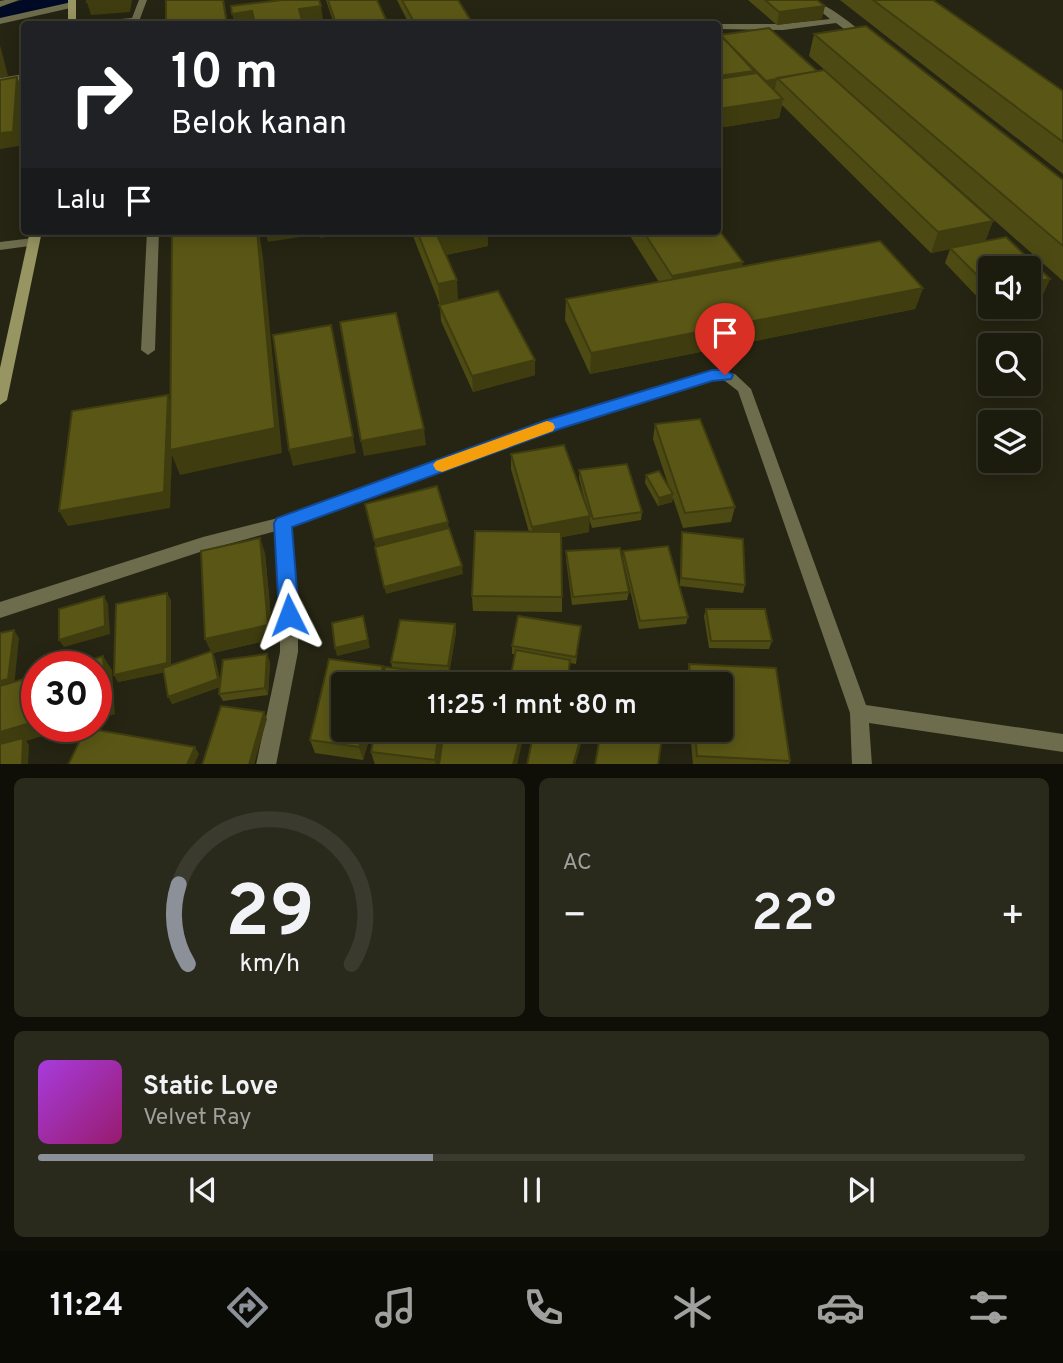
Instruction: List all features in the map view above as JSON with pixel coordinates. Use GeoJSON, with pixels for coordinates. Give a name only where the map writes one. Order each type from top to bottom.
{"type":"FeatureCollection","features":[{"type":"Feature","properties":{"kind":"main road"},"geometry":{"type":"LineString","coordinates":[[72,2],[72,21]]}},
{"type":"Feature","properties":{"kind":"main road"},"geometry":{"type":"LineString","coordinates":[[0,400],[2,374],[35,236]]}},
{"type":"Feature","properties":{"kind":"street"},"geometry":{"type":"LineString","coordinates":[[0,4],[15,0]]}},
{"type":"Feature","properties":{"kind":"street"},"geometry":{"type":"LineString","coordinates":[[134,21],[143,0]]}},
{"type":"Feature","properties":{"kind":"street"},"geometry":{"type":"LineString","coordinates":[[811,0],[873,46]]}},
{"type":"Feature","properties":{"kind":"street"},"geometry":{"type":"LineString","coordinates":[[0,21],[72,2]]}},
{"type":"Feature","properties":{"kind":"street"},"geometry":{"type":"LineString","coordinates":[[721,26],[783,27],[841,20]]}},
{"type":"Feature","properties":{"kind":"street"},"geometry":{"type":"LineString","coordinates":[[0,81],[21,77]]}},
{"type":"Feature","properties":{"kind":"street"},"geometry":{"type":"LineString","coordinates":[[148,350],[153,235]]}},
{"type":"Feature","properties":{"kind":"street"},"geometry":{"type":"LineString","coordinates":[[0,246],[35,236]]}},
{"type":"Feature","properties":{"kind":"street"},"geometry":{"type":"LineString","coordinates":[[0,610],[203,544],[283,523],[553,425],[712,375],[725,375],[744,388],[859,713],[862,764]]}},
{"type":"Feature","properties":{"kind":"street"},"geometry":{"type":"LineString","coordinates":[[266,764],[289,652],[289,601],[283,523]]}},
{"type":"Feature","properties":{"kind":"street"},"geometry":{"type":"LineString","coordinates":[[859,713],[1063,743]]}},
{"type":"Feature","properties":{"kind":"building"},"geometry":{"type":"Polygon","coordinates":[[[166,0],[223,0],[226,21],[166,21],[166,0]]]}},
{"type":"Feature","properties":{"kind":"building"},"geometry":{"type":"Polygon","coordinates":[[[282,0],[319,0],[321,6],[299,9],[302,21],[254,21],[252,11],[232,14],[231,6],[282,0]]]}},
{"type":"Feature","properties":{"kind":"building"},"geometry":{"type":"Polygon","coordinates":[[[328,0],[377,0],[387,21],[335,21],[328,0]]]}},
{"type":"Feature","properties":{"kind":"building"},"geometry":{"type":"Polygon","coordinates":[[[402,0],[458,0],[471,21],[413,21],[402,0]]]}},
{"type":"Feature","properties":{"kind":"building"},"geometry":{"type":"Polygon","coordinates":[[[765,0],[817,0],[825,6],[779,12],[765,0]]]}},
{"type":"Feature","properties":{"kind":"building"},"geometry":{"type":"Polygon","coordinates":[[[873,0],[933,0],[1063,91],[1063,142],[873,0]]]}},
{"type":"Feature","properties":{"kind":"building"},"geometry":{"type":"Polygon","coordinates":[[[866,26],[1063,180],[1063,246],[814,34],[866,26]]]}},
{"type":"Feature","properties":{"kind":"building"},"geometry":{"type":"Polygon","coordinates":[[[769,28],[817,71],[766,81],[721,35],[769,28]]]}},
{"type":"Feature","properties":{"kind":"building"},"geometry":{"type":"Polygon","coordinates":[[[721,35],[754,71],[721,76],[721,35]]]}},
{"type":"Feature","properties":{"kind":"building"},"geometry":{"type":"Polygon","coordinates":[[[824,70],[993,221],[938,232],[777,78],[824,70]]]}},
{"type":"Feature","properties":{"kind":"building"},"geometry":{"type":"Polygon","coordinates":[[[757,73],[783,99],[721,109],[721,79],[757,73]]]}},
{"type":"Feature","properties":{"kind":"building"},"geometry":{"type":"Polygon","coordinates":[[[17,77],[13,132],[0,133],[0,80],[17,77]]]}},
{"type":"Feature","properties":{"kind":"building"},"geometry":{"type":"Polygon","coordinates":[[[721,233],[743,262],[672,276],[646,235],[721,233]]]}},
{"type":"Feature","properties":{"kind":"building"},"geometry":{"type":"Polygon","coordinates":[[[172,235],[257,235],[275,428],[170,450],[172,235]]]}},
{"type":"Feature","properties":{"kind":"building"},"geometry":{"type":"Polygon","coordinates":[[[419,235],[437,235],[457,280],[438,284],[419,235]]]}},
{"type":"Feature","properties":{"kind":"building"},"geometry":{"type":"Polygon","coordinates":[[[1006,237],[1026,256],[978,256],[978,276],[950,248],[1006,237]]]}},
{"type":"Feature","properties":{"kind":"building"},"geometry":{"type":"Polygon","coordinates":[[[880,241],[923,288],[591,353],[566,299],[880,241]]]}},
{"type":"Feature","properties":{"kind":"building"},"geometry":{"type":"Polygon","coordinates":[[[1041,270],[1050,279],[1041,281],[1041,270]]]}},
{"type":"Feature","properties":{"kind":"building"},"geometry":{"type":"Polygon","coordinates":[[[498,291],[535,360],[472,376],[439,305],[498,291]]]}},
{"type":"Feature","properties":{"kind":"building"},"geometry":{"type":"Polygon","coordinates":[[[396,313],[424,429],[361,441],[340,322],[396,313]]]}},
{"type":"Feature","properties":{"kind":"building"},"geometry":{"type":"Polygon","coordinates":[[[331,325],[353,437],[289,450],[273,335],[331,325]]]}},
{"type":"Feature","properties":{"kind":"building"},"geometry":{"type":"Polygon","coordinates":[[[168,395],[164,492],[59,511],[72,411],[168,395]]]}},
{"type":"Feature","properties":{"kind":"building"},"geometry":{"type":"Polygon","coordinates":[[[700,419],[735,507],[685,513],[655,424],[700,419]]]}},
{"type":"Feature","properties":{"kind":"building"},"geometry":{"type":"Polygon","coordinates":[[[564,445],[590,516],[532,527],[511,454],[564,445]]]}},
{"type":"Feature","properties":{"kind":"building"},"geometry":{"type":"Polygon","coordinates":[[[627,464],[642,512],[593,519],[579,470],[627,464]]]}},
{"type":"Feature","properties":{"kind":"building"},"geometry":{"type":"Polygon","coordinates":[[[659,471],[673,494],[659,498],[646,475],[659,471]]]}},
{"type":"Feature","properties":{"kind":"building"},"geometry":{"type":"Polygon","coordinates":[[[437,486],[448,522],[374,540],[365,504],[437,486]]]}},
{"type":"Feature","properties":{"kind":"building"},"geometry":{"type":"Polygon","coordinates":[[[449,528],[462,566],[384,587],[375,547],[449,528]]]}},
{"type":"Feature","properties":{"kind":"building"},"geometry":{"type":"Polygon","coordinates":[[[475,531],[561,532],[562,597],[472,596],[475,531]]]}},
{"type":"Feature","properties":{"kind":"building"},"geometry":{"type":"Polygon","coordinates":[[[682,532],[743,539],[745,585],[681,578],[682,532]]]}},
{"type":"Feature","properties":{"kind":"building"},"geometry":{"type":"Polygon","coordinates":[[[260,538],[268,625],[205,639],[201,551],[260,538]]]}},
{"type":"Feature","properties":{"kind":"building"},"geometry":{"type":"Polygon","coordinates":[[[668,546],[688,617],[640,621],[623,551],[668,546]]]}},
{"type":"Feature","properties":{"kind":"building"},"geometry":{"type":"Polygon","coordinates":[[[620,548],[629,592],[573,597],[566,551],[620,548]]]}},
{"type":"Feature","properties":{"kind":"building"},"geometry":{"type":"Polygon","coordinates":[[[167,593],[167,663],[114,675],[116,604],[167,593]]]}},
{"type":"Feature","properties":{"kind":"building"},"geometry":{"type":"Polygon","coordinates":[[[104,596],[105,626],[59,640],[59,609],[104,596]]]}},
{"type":"Feature","properties":{"kind":"building"},"geometry":{"type":"Polygon","coordinates":[[[706,609],[765,609],[772,641],[711,641],[706,609]]]}},
{"type":"Feature","properties":{"kind":"building"},"geometry":{"type":"Polygon","coordinates":[[[363,616],[368,640],[335,648],[332,623],[363,616]]]}},
{"type":"Feature","properties":{"kind":"building"},"geometry":{"type":"Polygon","coordinates":[[[518,616],[581,626],[576,657],[512,646],[518,616]]]}},
{"type":"Feature","properties":{"kind":"building"},"geometry":{"type":"Polygon","coordinates":[[[400,620],[455,624],[448,666],[391,662],[400,620]]]}},
{"type":"Feature","properties":{"kind":"building"},"geometry":{"type":"Polygon","coordinates":[[[14,630],[8,679],[0,681],[0,633],[14,630]]]}},
{"type":"Feature","properties":{"kind":"building"},"geometry":{"type":"Polygon","coordinates":[[[516,650],[570,660],[568,672],[511,672],[516,650]]]}},
{"type":"Feature","properties":{"kind":"building"},"geometry":{"type":"Polygon","coordinates":[[[212,651],[218,679],[168,697],[163,668],[212,651]]]}},
{"type":"Feature","properties":{"kind":"building"},"geometry":{"type":"Polygon","coordinates":[[[267,654],[265,688],[219,694],[223,660],[267,654]]]}},
{"type":"Feature","properties":{"kind":"building"},"geometry":{"type":"Polygon","coordinates":[[[329,659],[383,666],[381,672],[331,672],[331,742],[360,742],[359,747],[310,740],[329,659]]]}},
{"type":"Feature","properties":{"kind":"building"},"geometry":{"type":"Polygon","coordinates":[[[689,664],[776,668],[790,761],[697,756],[696,742],[733,742],[733,672],[690,672],[689,664]]]}},
{"type":"Feature","properties":{"kind":"building"},"geometry":{"type":"Polygon","coordinates":[[[385,667],[429,672],[384,672],[385,667]]]}},
{"type":"Feature","properties":{"kind":"building"},"geometry":{"type":"Polygon","coordinates":[[[21,680],[21,726],[0,732],[0,686],[21,680]]]}},
{"type":"Feature","properties":{"kind":"building"},"geometry":{"type":"Polygon","coordinates":[[[221,706],[264,712],[249,764],[202,764],[221,706]]]}},
{"type":"Feature","properties":{"kind":"building"},"geometry":{"type":"Polygon","coordinates":[[[112,733],[195,747],[187,764],[68,764],[79,742],[112,742],[112,733]]]}},
{"type":"Feature","properties":{"kind":"building"},"geometry":{"type":"Polygon","coordinates":[[[21,739],[22,764],[0,764],[0,744],[21,739]]]}},
{"type":"Feature","properties":{"kind":"building"},"geometry":{"type":"Polygon","coordinates":[[[373,742],[437,742],[435,760],[371,752],[373,742]]]}},
{"type":"Feature","properties":{"kind":"building"},"geometry":{"type":"Polygon","coordinates":[[[442,742],[519,742],[513,764],[439,764],[442,742]]]}},
{"type":"Feature","properties":{"kind":"building"},"geometry":{"type":"Polygon","coordinates":[[[532,742],[580,742],[573,764],[527,764],[532,742]]]}},
{"type":"Feature","properties":{"kind":"building"},"geometry":{"type":"Polygon","coordinates":[[[599,742],[661,742],[658,764],[595,764],[599,742]]]}},
{"type":"Feature","properties":{"kind":"waterway"},"geometry":{"type":"LineString","coordinates":[[0,15],[56,0]]}},
{"type":"Feature","properties":{"kind":"slow traffic"},"geometry":{"type":"LineString","coordinates":[[442,465],[547,427]]}},
{"type":"Feature","properties":{"kind":"route"},"geometry":{"type":"LineString","coordinates":[[289,615],[283,523],[553,425],[712,375],[725,375]]}}]}
